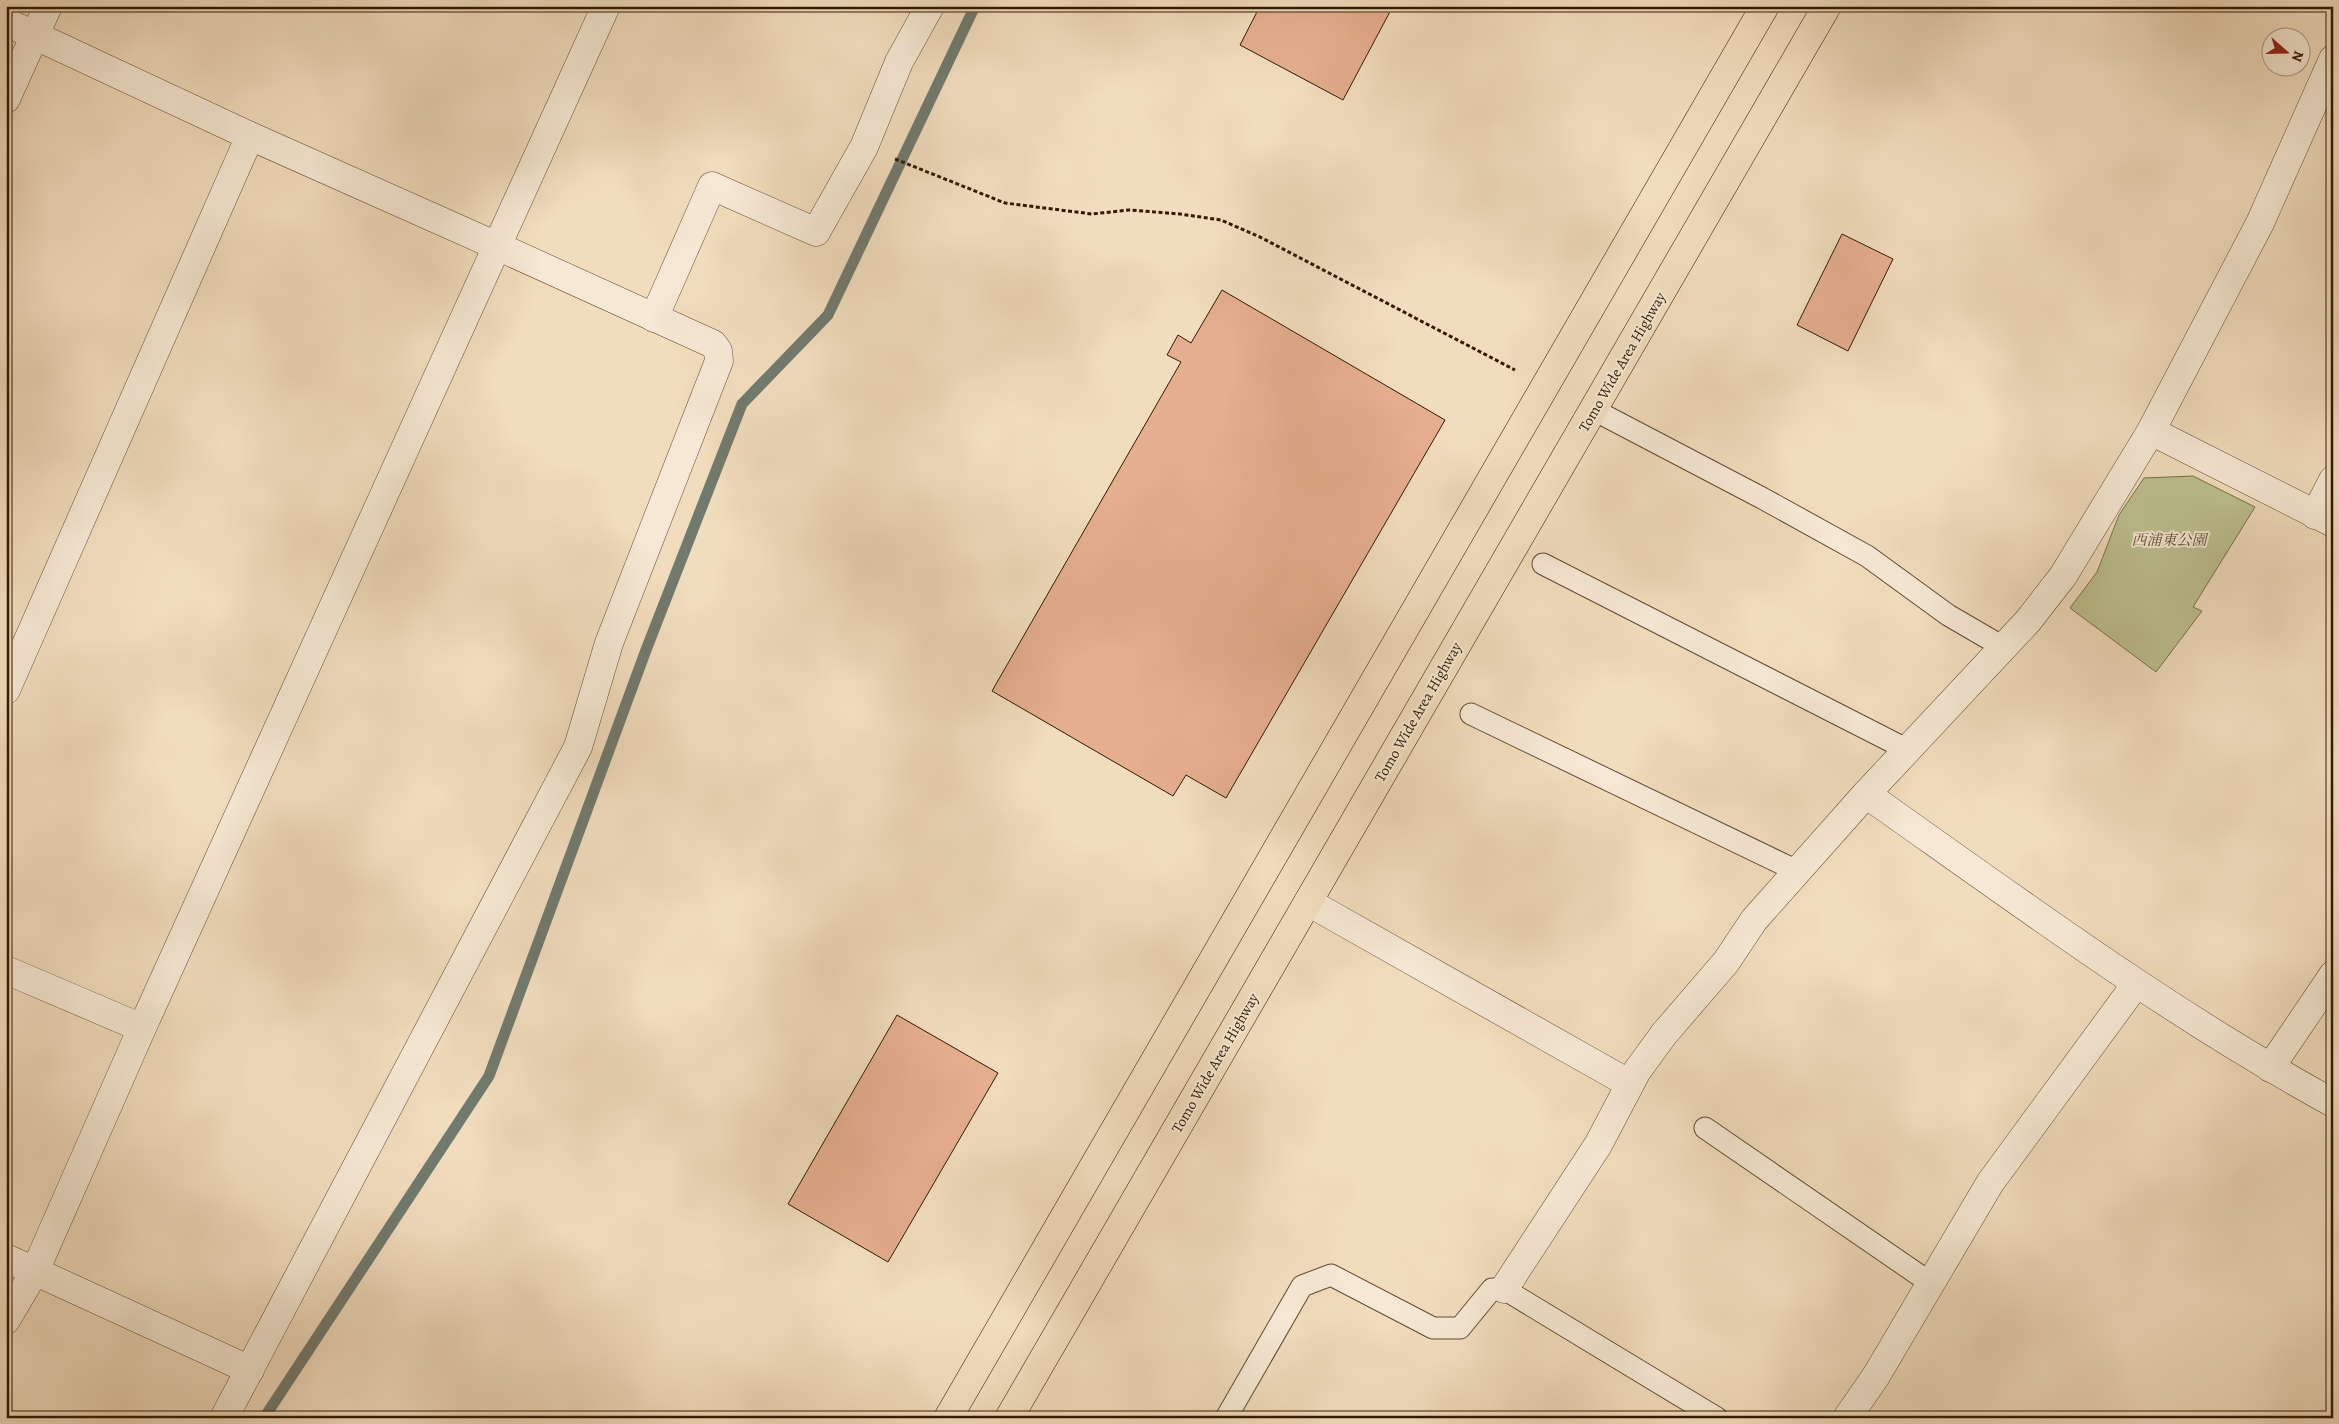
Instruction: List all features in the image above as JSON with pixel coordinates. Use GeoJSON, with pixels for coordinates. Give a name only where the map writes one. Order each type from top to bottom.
{"type":"FeatureCollection","features":[{"type":"Feature","properties":{"kind":"highway"},"geometry":{"type":"LineString","coordinates":[[948,1418],[1544,386],[1766,6]]}},
{"type":"Feature","properties":{"kind":"highway","name":"Tomo Wide Area Highway"},"geometry":{"type":"LineString","coordinates":[[1009,1418],[1827,6]]}},
{"type":"Feature","properties":{"kind":"street"},"geometry":{"type":"LineString","coordinates":[[6,99],[48,6]]}},
{"type":"Feature","properties":{"kind":"street"},"geometry":{"type":"LineString","coordinates":[[6,1320],[35,1271],[142,1028],[606,6]]}},
{"type":"Feature","properties":{"kind":"street"},"geometry":{"type":"LineString","coordinates":[[654,318],[712,186],[816,232],[864,147],[899,62],[930,6]]}},
{"type":"Feature","properties":{"kind":"street"},"geometry":{"type":"LineString","coordinates":[[6,22],[36,34],[250,136],[713,344],[718,351],[719,361],[609,643],[578,747],[224,1418]]}},
{"type":"Feature","properties":{"kind":"street"},"geometry":{"type":"LineString","coordinates":[[1504,1289],[1598,1145],[1637,1071],[1664,1034],[1726,962],[1754,920],[1866,794],[2028,621],[2062,576],[2151,431],[2260,223],[2333,59]]}},
{"type":"Feature","properties":{"kind":"street"},"geometry":{"type":"LineString","coordinates":[[6,690],[250,136]]}},
{"type":"Feature","properties":{"kind":"street"},"geometry":{"type":"LineString","coordinates":[[2151,431],[2324,519],[2333,480]]}},
{"type":"Feature","properties":{"kind":"street"},"geometry":{"type":"LineString","coordinates":[[1866,794],[2136,984],[2270,1068],[2333,1103]]}},
{"type":"Feature","properties":{"kind":"street"},"geometry":{"type":"LineString","coordinates":[[1308,902],[1630,1084]]}},
{"type":"Feature","properties":{"kind":"street"},"geometry":{"type":"LineString","coordinates":[[6,970],[142,1028]]}},
{"type":"Feature","properties":{"kind":"street"},"geometry":{"type":"LineString","coordinates":[[2270,1068],[2333,975]]}},
{"type":"Feature","properties":{"kind":"street"},"geometry":{"type":"LineString","coordinates":[[1848,1418],[1932,1284],[1990,1183],[2136,984]]}},
{"type":"Feature","properties":{"kind":"street"},"geometry":{"type":"LineString","coordinates":[[6,1258],[250,1370]]}},
{"type":"Feature","properties":{"kind":"lane"},"geometry":{"type":"LineString","coordinates":[[1594,410],[1867,556],[1948,615],[2003,647]]}},
{"type":"Feature","properties":{"kind":"lane"},"geometry":{"type":"LineString","coordinates":[[1543,564],[1908,750]]}},
{"type":"Feature","properties":{"kind":"lane"},"geometry":{"type":"LineString","coordinates":[[1471,714],[1797,872]]}},
{"type":"Feature","properties":{"kind":"lane"},"geometry":{"type":"LineString","coordinates":[[1706,1128],[1932,1284]]}},
{"type":"Feature","properties":{"kind":"lane"},"geometry":{"type":"LineString","coordinates":[[1226,1418],[1302,1286],[1331,1275],[1433,1328],[1460,1328],[1492,1290],[1504,1289],[1717,1418]]}},
{"type":"Feature","properties":{"kind":"path"},"geometry":{"type":"LineString","coordinates":[[864,147],[1005,203],[1092,214],[1129,210],[1221,220],[1260,237],[1544,386]]}},
{"type":"Feature","properties":{"kind":"green space","name":"西浦東公園"},"geometry":{"type":"Polygon","coordinates":[[[2193,476],[2255,507],[2193,607],[2202,611],[2156,672],[2070,608],[2097,572],[2119,515],[2144,478],[2193,476]]]}},
{"type":"Feature","properties":{"kind":"building"},"geometry":{"type":"Polygon","coordinates":[[[1260,6],[1393,6],[1343,100],[1240,45],[1260,6]]]}},
{"type":"Feature","properties":{"kind":"building"},"geometry":{"type":"Polygon","coordinates":[[[1842,234],[1893,259],[1848,351],[1797,325],[1842,234]]]}},
{"type":"Feature","properties":{"kind":"building"},"geometry":{"type":"Polygon","coordinates":[[[1222,290],[1445,420],[1226,798],[1186,775],[1173,796],[992,691],[1181,362],[1167,355],[1178,335],[1191,343],[1222,290]]]}},
{"type":"Feature","properties":{"kind":"building"},"geometry":{"type":"Polygon","coordinates":[[[897,1015],[998,1073],[888,1262],[788,1204],[897,1015]]]}},
{"type":"Feature","properties":{"kind":"waterway"},"geometry":{"type":"LineString","coordinates":[[264,1418],[489,1076],[646,650],[742,404],[828,315],[975,6]]}}]}
